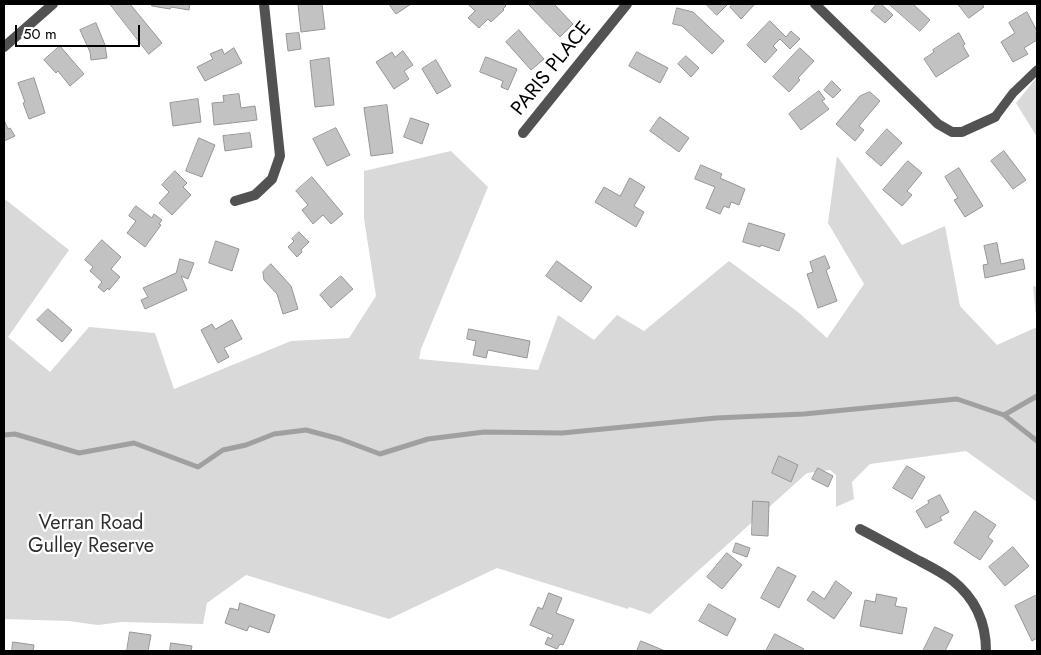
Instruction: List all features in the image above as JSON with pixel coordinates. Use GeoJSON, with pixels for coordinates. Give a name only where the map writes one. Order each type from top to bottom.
{"type":"FeatureCollection","features":[{"type":"Feature","properties":{"kind":"street"},"geometry":{"type":"LineString","coordinates":[[4,47],[53,4]]}},
{"type":"Feature","properties":{"kind":"street"},"geometry":{"type":"LineString","coordinates":[[235,201],[255,195],[272,179],[280,156],[264,4]]}},
{"type":"Feature","properties":{"kind":"street","name":"PARIS PLACE"},"geometry":{"type":"LineString","coordinates":[[523,133],[627,4]]}},
{"type":"Feature","properties":{"kind":"street"},"geometry":{"type":"LineString","coordinates":[[815,4],[938,124],[952,132],[962,132],[994,117]]}},
{"type":"Feature","properties":{"kind":"street"},"geometry":{"type":"LineString","coordinates":[[860,529],[953,580],[966,593],[977,609],[983,623],[986,651]]}},
{"type":"Feature","properties":{"kind":"lane"},"geometry":{"type":"LineString","coordinates":[[994,117],[1013,93],[1037,70]]}},
{"type":"Feature","properties":{"kind":"green space"},"geometry":{"type":"Polygon","coordinates":[[[1037,77],[1037,137],[1016,103],[1037,77]]]}},
{"type":"Feature","properties":{"kind":"green space","name":"Verran Road Gulley Reserve"},"geometry":{"type":"Polygon","coordinates":[[[451,151],[488,187],[421,349],[419,359],[538,370],[558,315],[594,340],[617,315],[644,331],[729,261],[798,312],[827,338],[864,284],[828,223],[837,156],[902,245],[945,226],[960,306],[997,345],[1037,327],[1037,502],[966,451],[870,464],[852,482],[854,499],[836,507],[836,475],[830,470],[807,473],[650,614],[629,607],[628,609],[497,568],[389,619],[246,575],[207,603],[203,624],[122,622],[98,625],[68,621],[4,619],[4,201],[6,200],[69,250],[8,337],[50,372],[89,327],[155,333],[174,389],[291,341],[349,338],[376,296],[364,218],[364,171],[451,151]]]}},
{"type":"Feature","properties":{"kind":"green space"},"geometry":{"type":"Polygon","coordinates":[[[1033,286],[1037,287],[1037,327],[1033,286]]]}},
{"type":"Feature","properties":{"kind":"building"},"geometry":{"type":"Polygon","coordinates":[[[110,4],[130,4],[162,43],[149,54],[110,4]]]}},
{"type":"Feature","properties":{"kind":"building"},"geometry":{"type":"Polygon","coordinates":[[[152,4],[190,4],[189,10],[171,7],[170,9],[152,6],[152,4]]]}},
{"type":"Feature","properties":{"kind":"building"},"geometry":{"type":"Polygon","coordinates":[[[322,4],[325,29],[301,32],[298,5],[322,4]]]}},
{"type":"Feature","properties":{"kind":"building"},"geometry":{"type":"Polygon","coordinates":[[[392,4],[411,4],[396,14],[390,6],[392,4]]]}},
{"type":"Feature","properties":{"kind":"building"},"geometry":{"type":"Polygon","coordinates":[[[468,4],[504,4],[506,6],[491,22],[488,19],[479,28],[468,18],[475,11],[468,4]]]}},
{"type":"Feature","properties":{"kind":"building"},"geometry":{"type":"Polygon","coordinates":[[[554,4],[573,24],[560,37],[529,5],[554,4]]]}},
{"type":"Feature","properties":{"kind":"building"},"geometry":{"type":"Polygon","coordinates":[[[706,4],[728,4],[717,15],[706,4]]]}},
{"type":"Feature","properties":{"kind":"building"},"geometry":{"type":"Polygon","coordinates":[[[733,4],[755,4],[741,19],[730,7],[733,4]]]}},
{"type":"Feature","properties":{"kind":"building"},"geometry":{"type":"Polygon","coordinates":[[[877,4],[881,4],[893,15],[885,23],[871,11],[877,4]]]}},
{"type":"Feature","properties":{"kind":"building"},"geometry":{"type":"Polygon","coordinates":[[[889,4],[913,4],[930,20],[920,31],[889,4]]]}},
{"type":"Feature","properties":{"kind":"building"},"geometry":{"type":"Polygon","coordinates":[[[958,4],[982,4],[984,7],[969,18],[958,4]]]}},
{"type":"Feature","properties":{"kind":"building"},"geometry":{"type":"Polygon","coordinates":[[[677,8],[693,12],[724,41],[712,54],[682,26],[673,24],[677,8]]]}},
{"type":"Feature","properties":{"kind":"building"},"geometry":{"type":"Polygon","coordinates":[[[1027,12],[1037,31],[1037,40],[1024,48],[1028,54],[1013,62],[1001,42],[1015,33],[1009,23],[1027,12]]]}},
{"type":"Feature","properties":{"kind":"building"},"geometry":{"type":"Polygon","coordinates":[[[770,21],[786,37],[791,31],[800,39],[790,49],[780,39],[773,46],[777,50],[765,63],[747,45],[770,21]]]}},
{"type":"Feature","properties":{"kind":"building"},"geometry":{"type":"Polygon","coordinates":[[[96,23],[105,45],[107,58],[91,60],[90,52],[80,30],[96,23]]]}},
{"type":"Feature","properties":{"kind":"building"},"geometry":{"type":"Polygon","coordinates":[[[519,30],[544,59],[531,70],[506,42],[519,30]]]}},
{"type":"Feature","properties":{"kind":"building"},"geometry":{"type":"Polygon","coordinates":[[[299,33],[301,49],[288,51],[286,34],[299,33]]]}},
{"type":"Feature","properties":{"kind":"building"},"geometry":{"type":"Polygon","coordinates":[[[959,33],[965,44],[963,46],[969,56],[936,77],[924,59],[934,52],[933,50],[959,33]]]}},
{"type":"Feature","properties":{"kind":"building"},"geometry":{"type":"Polygon","coordinates":[[[60,46],[84,74],[70,86],[58,71],[56,73],[44,60],[60,46]]]}},
{"type":"Feature","properties":{"kind":"building"},"geometry":{"type":"Polygon","coordinates":[[[234,48],[242,63],[205,81],[197,67],[213,59],[210,54],[222,49],[224,54],[234,48]]]}},
{"type":"Feature","properties":{"kind":"building"},"geometry":{"type":"Polygon","coordinates":[[[800,48],[814,61],[798,78],[800,80],[789,92],[773,77],[800,48]]]}},
{"type":"Feature","properties":{"kind":"building"},"geometry":{"type":"Polygon","coordinates":[[[403,51],[413,65],[404,71],[409,79],[394,89],[376,62],[392,52],[395,57],[403,51]]]}},
{"type":"Feature","properties":{"kind":"building"},"geometry":{"type":"Polygon","coordinates":[[[637,52],[668,68],[660,83],[629,66],[637,52]]]}},
{"type":"Feature","properties":{"kind":"building"},"geometry":{"type":"Polygon","coordinates":[[[686,56],[699,68],[691,77],[678,64],[686,56]]]}},
{"type":"Feature","properties":{"kind":"building"},"geometry":{"type":"Polygon","coordinates":[[[486,57],[517,69],[508,90],[501,87],[503,81],[480,72],[486,57]]]}},
{"type":"Feature","properties":{"kind":"building"},"geometry":{"type":"Polygon","coordinates":[[[329,58],[334,105],[315,107],[310,61],[329,58]]]}},
{"type":"Feature","properties":{"kind":"building"},"geometry":{"type":"Polygon","coordinates":[[[436,60],[451,86],[437,94],[422,69],[436,60]]]}},
{"type":"Feature","properties":{"kind":"building"},"geometry":{"type":"Polygon","coordinates":[[[34,78],[45,113],[29,119],[18,83],[34,78]]]}},
{"type":"Feature","properties":{"kind":"building"},"geometry":{"type":"Polygon","coordinates":[[[832,81],[841,90],[833,98],[824,90],[832,81]]]}},
{"type":"Feature","properties":{"kind":"building"},"geometry":{"type":"Polygon","coordinates":[[[819,91],[825,99],[822,101],[829,109],[801,130],[789,114],[819,91]]]}},
{"type":"Feature","properties":{"kind":"building"},"geometry":{"type":"Polygon","coordinates":[[[870,92],[880,101],[859,126],[864,130],[855,141],[836,124],[860,96],[870,92]]]}},
{"type":"Feature","properties":{"kind":"building"},"geometry":{"type":"Polygon","coordinates":[[[239,94],[241,108],[255,106],[257,120],[214,125],[212,103],[224,102],[223,96],[239,94]]]}},
{"type":"Feature","properties":{"kind":"building"},"geometry":{"type":"Polygon","coordinates":[[[198,99],[201,122],[173,126],[170,103],[198,99]]]}},
{"type":"Feature","properties":{"kind":"building"},"geometry":{"type":"Polygon","coordinates":[[[387,105],[393,153],[371,156],[364,108],[387,105]]]}},
{"type":"Feature","properties":{"kind":"building"},"geometry":{"type":"Polygon","coordinates":[[[660,117],[689,138],[679,152],[650,131],[660,117]]]}},
{"type":"Feature","properties":{"kind":"building"},"geometry":{"type":"Polygon","coordinates":[[[411,118],[429,124],[422,144],[404,137],[411,118]]]}},
{"type":"Feature","properties":{"kind":"building"},"geometry":{"type":"Polygon","coordinates":[[[4,120],[8,129],[10,128],[15,136],[4,141],[4,120]]]}},
{"type":"Feature","properties":{"kind":"building"},"geometry":{"type":"Polygon","coordinates":[[[336,128],[350,155],[327,166],[313,139],[336,128]]]}},
{"type":"Feature","properties":{"kind":"building"},"geometry":{"type":"Polygon","coordinates":[[[887,129],[902,143],[881,166],[866,153],[887,129]]]}},
{"type":"Feature","properties":{"kind":"building"},"geometry":{"type":"Polygon","coordinates":[[[250,133],[252,147],[225,151],[223,136],[250,133]]]}},
{"type":"Feature","properties":{"kind":"building"},"geometry":{"type":"Polygon","coordinates":[[[199,138],[215,145],[202,177],[186,171],[199,138]]]}},
{"type":"Feature","properties":{"kind":"building"},"geometry":{"type":"Polygon","coordinates":[[[1004,151],[1026,180],[1013,189],[991,161],[1004,151]]]}},
{"type":"Feature","properties":{"kind":"building"},"geometry":{"type":"Polygon","coordinates":[[[908,161],[922,173],[907,191],[912,195],[902,206],[883,190],[908,161]]]}},
{"type":"Feature","properties":{"kind":"building"},"geometry":{"type":"Polygon","coordinates":[[[701,165],[722,174],[720,178],[745,189],[739,205],[731,202],[729,208],[724,206],[720,214],[706,208],[715,187],[695,179],[701,165]]]}},
{"type":"Feature","properties":{"kind":"building"},"geometry":{"type":"Polygon","coordinates":[[[959,168],[983,206],[965,217],[954,200],[958,198],[945,177],[959,168]]]}},
{"type":"Feature","properties":{"kind":"building"},"geometry":{"type":"Polygon","coordinates":[[[175,171],[187,183],[183,187],[191,195],[172,215],[159,203],[169,192],[162,185],[175,171]]]}},
{"type":"Feature","properties":{"kind":"building"},"geometry":{"type":"Polygon","coordinates":[[[312,177],[343,214],[331,224],[323,215],[313,224],[302,210],[308,205],[296,191],[312,177]]]}},
{"type":"Feature","properties":{"kind":"building"},"geometry":{"type":"Polygon","coordinates":[[[630,178],[645,187],[634,206],[644,212],[636,227],[595,202],[604,187],[620,196],[630,178]]]}},
{"type":"Feature","properties":{"kind":"building"},"geometry":{"type":"Polygon","coordinates":[[[136,206],[152,218],[154,214],[162,220],[159,224],[161,225],[145,247],[127,233],[136,221],[129,216],[136,206]]]}},
{"type":"Feature","properties":{"kind":"building"},"geometry":{"type":"Polygon","coordinates":[[[749,223],[785,234],[779,251],[743,242],[749,223]]]}},
{"type":"Feature","properties":{"kind":"building"},"geometry":{"type":"Polygon","coordinates":[[[299,232],[309,242],[297,257],[288,247],[294,241],[292,239],[299,232]]]}},
{"type":"Feature","properties":{"kind":"building"},"geometry":{"type":"Polygon","coordinates":[[[102,240],[121,257],[111,269],[120,277],[109,290],[108,288],[104,292],[98,287],[102,282],[90,271],[93,267],[85,260],[102,240]]]}},
{"type":"Feature","properties":{"kind":"building"},"geometry":{"type":"Polygon","coordinates":[[[216,241],[239,249],[232,271],[209,263],[216,241]]]}},
{"type":"Feature","properties":{"kind":"building"},"geometry":{"type":"Polygon","coordinates":[[[997,243],[1001,264],[1023,259],[1025,269],[985,278],[983,265],[988,264],[984,246],[997,243]]]}},
{"type":"Feature","properties":{"kind":"building"},"geometry":{"type":"Polygon","coordinates":[[[825,256],[830,268],[826,270],[837,301],[818,308],[807,274],[813,272],[810,262],[825,256]]]}},
{"type":"Feature","properties":{"kind":"building"},"geometry":{"type":"Polygon","coordinates":[[[180,259],[194,263],[188,279],[181,276],[187,290],[145,309],[141,300],[148,297],[143,288],[176,273],[180,259]]]}},
{"type":"Feature","properties":{"kind":"building"},"geometry":{"type":"Polygon","coordinates":[[[557,261],[592,287],[581,302],[546,276],[557,261]]]}},
{"type":"Feature","properties":{"kind":"building"},"geometry":{"type":"Polygon","coordinates":[[[271,264],[291,286],[298,309],[283,314],[277,294],[264,280],[263,272],[271,264]]]}},
{"type":"Feature","properties":{"kind":"building"},"geometry":{"type":"Polygon","coordinates":[[[341,276],[353,289],[331,308],[320,295],[341,276]]]}},
{"type":"Feature","properties":{"kind":"building"},"geometry":{"type":"Polygon","coordinates":[[[48,309],[72,330],[62,342],[37,320],[48,309]]]}},
{"type":"Feature","properties":{"kind":"building"},"geometry":{"type":"Polygon","coordinates":[[[232,320],[242,339],[224,348],[229,357],[218,363],[201,330],[212,324],[215,329],[232,320]]]}},
{"type":"Feature","properties":{"kind":"building"},"geometry":{"type":"Polygon","coordinates":[[[469,329],[530,341],[527,358],[488,350],[486,358],[473,355],[476,341],[467,339],[469,329]]]}},
{"type":"Feature","properties":{"kind":"building"},"geometry":{"type":"Polygon","coordinates":[[[779,456],[798,465],[791,482],[772,473],[779,456]]]}},
{"type":"Feature","properties":{"kind":"building"},"geometry":{"type":"Polygon","coordinates":[[[907,466],[925,477],[912,499],[893,488],[907,466]]]}},
{"type":"Feature","properties":{"kind":"building"},"geometry":{"type":"Polygon","coordinates":[[[818,468],[833,476],[828,487],[812,479],[818,468]]]}},
{"type":"Feature","properties":{"kind":"building"},"geometry":{"type":"Polygon","coordinates":[[[940,495],[949,512],[940,517],[942,520],[926,528],[916,511],[929,503],[928,501],[940,495]]]}},
{"type":"Feature","properties":{"kind":"building"},"geometry":{"type":"Polygon","coordinates":[[[753,501],[769,502],[768,536],[752,535],[753,501]]]}},
{"type":"Feature","properties":{"kind":"building"},"geometry":{"type":"Polygon","coordinates":[[[975,511],[996,525],[988,537],[993,541],[980,560],[954,543],[975,511]]]}},
{"type":"Feature","properties":{"kind":"building"},"geometry":{"type":"Polygon","coordinates":[[[736,543],[750,548],[747,557],[733,552],[736,543]]]}},
{"type":"Feature","properties":{"kind":"building"},"geometry":{"type":"Polygon","coordinates":[[[1013,547],[1029,566],[1005,586],[989,567],[1013,547]]]}},
{"type":"Feature","properties":{"kind":"building"},"geometry":{"type":"Polygon","coordinates":[[[727,553],[742,565],[722,589],[707,577],[727,553]]]}},
{"type":"Feature","properties":{"kind":"building"},"geometry":{"type":"Polygon","coordinates":[[[778,567],[796,576],[779,608],[761,598],[778,567]]]}},
{"type":"Feature","properties":{"kind":"building"},"geometry":{"type":"Polygon","coordinates":[[[836,581],[852,593],[834,619],[807,600],[813,591],[824,599],[836,581]]]}},
{"type":"Feature","properties":{"kind":"building"},"geometry":{"type":"Polygon","coordinates":[[[549,593],[562,598],[556,613],[574,620],[563,645],[560,644],[557,649],[545,644],[548,637],[551,639],[553,635],[530,625],[538,607],[542,609],[549,593]]]}},
{"type":"Feature","properties":{"kind":"building"},"geometry":{"type":"Polygon","coordinates":[[[877,594],[897,598],[895,606],[907,608],[902,634],[860,626],[865,600],[875,602],[877,594]]]}},
{"type":"Feature","properties":{"kind":"building"},"geometry":{"type":"Polygon","coordinates":[[[1037,595],[1037,638],[1032,641],[1015,606],[1037,595]]]}},
{"type":"Feature","properties":{"kind":"building"},"geometry":{"type":"Polygon","coordinates":[[[240,603],[275,615],[269,633],[249,626],[247,631],[225,623],[230,608],[238,610],[240,603]]]}},
{"type":"Feature","properties":{"kind":"building"},"geometry":{"type":"Polygon","coordinates":[[[709,604],[736,619],[727,636],[699,621],[709,604]]]}},
{"type":"Feature","properties":{"kind":"building"},"geometry":{"type":"Polygon","coordinates":[[[935,627],[953,635],[945,651],[923,651],[935,627]]]}},
{"type":"Feature","properties":{"kind":"building"},"geometry":{"type":"Polygon","coordinates":[[[130,632],[151,635],[148,651],[127,651],[130,632]]]}},
{"type":"Feature","properties":{"kind":"building"},"geometry":{"type":"Polygon","coordinates":[[[775,634],[804,649],[803,651],[766,651],[775,634]]]}},
{"type":"Feature","properties":{"kind":"building"},"geometry":{"type":"Polygon","coordinates":[[[641,641],[665,651],[637,651],[641,641]]]}},
{"type":"Feature","properties":{"kind":"building"},"geometry":{"type":"Polygon","coordinates":[[[13,642],[34,645],[33,651],[12,651],[13,642]]]}},
{"type":"Feature","properties":{"kind":"building"},"geometry":{"type":"Polygon","coordinates":[[[171,643],[192,646],[191,651],[170,651],[171,643]]]}},
{"type":"Feature","properties":{"kind":"waterway"},"geometry":{"type":"LineString","coordinates":[[1004,415],[1037,396]]}},
{"type":"Feature","properties":{"kind":"waterway"},"geometry":{"type":"LineString","coordinates":[[4,435],[15,434],[79,453],[134,443],[198,467],[223,450],[246,445],[274,434],[306,430],[340,439],[380,454],[428,439],[484,432],[562,433],[716,418],[804,414],[957,399],[1004,415],[1037,441]]}}]}
